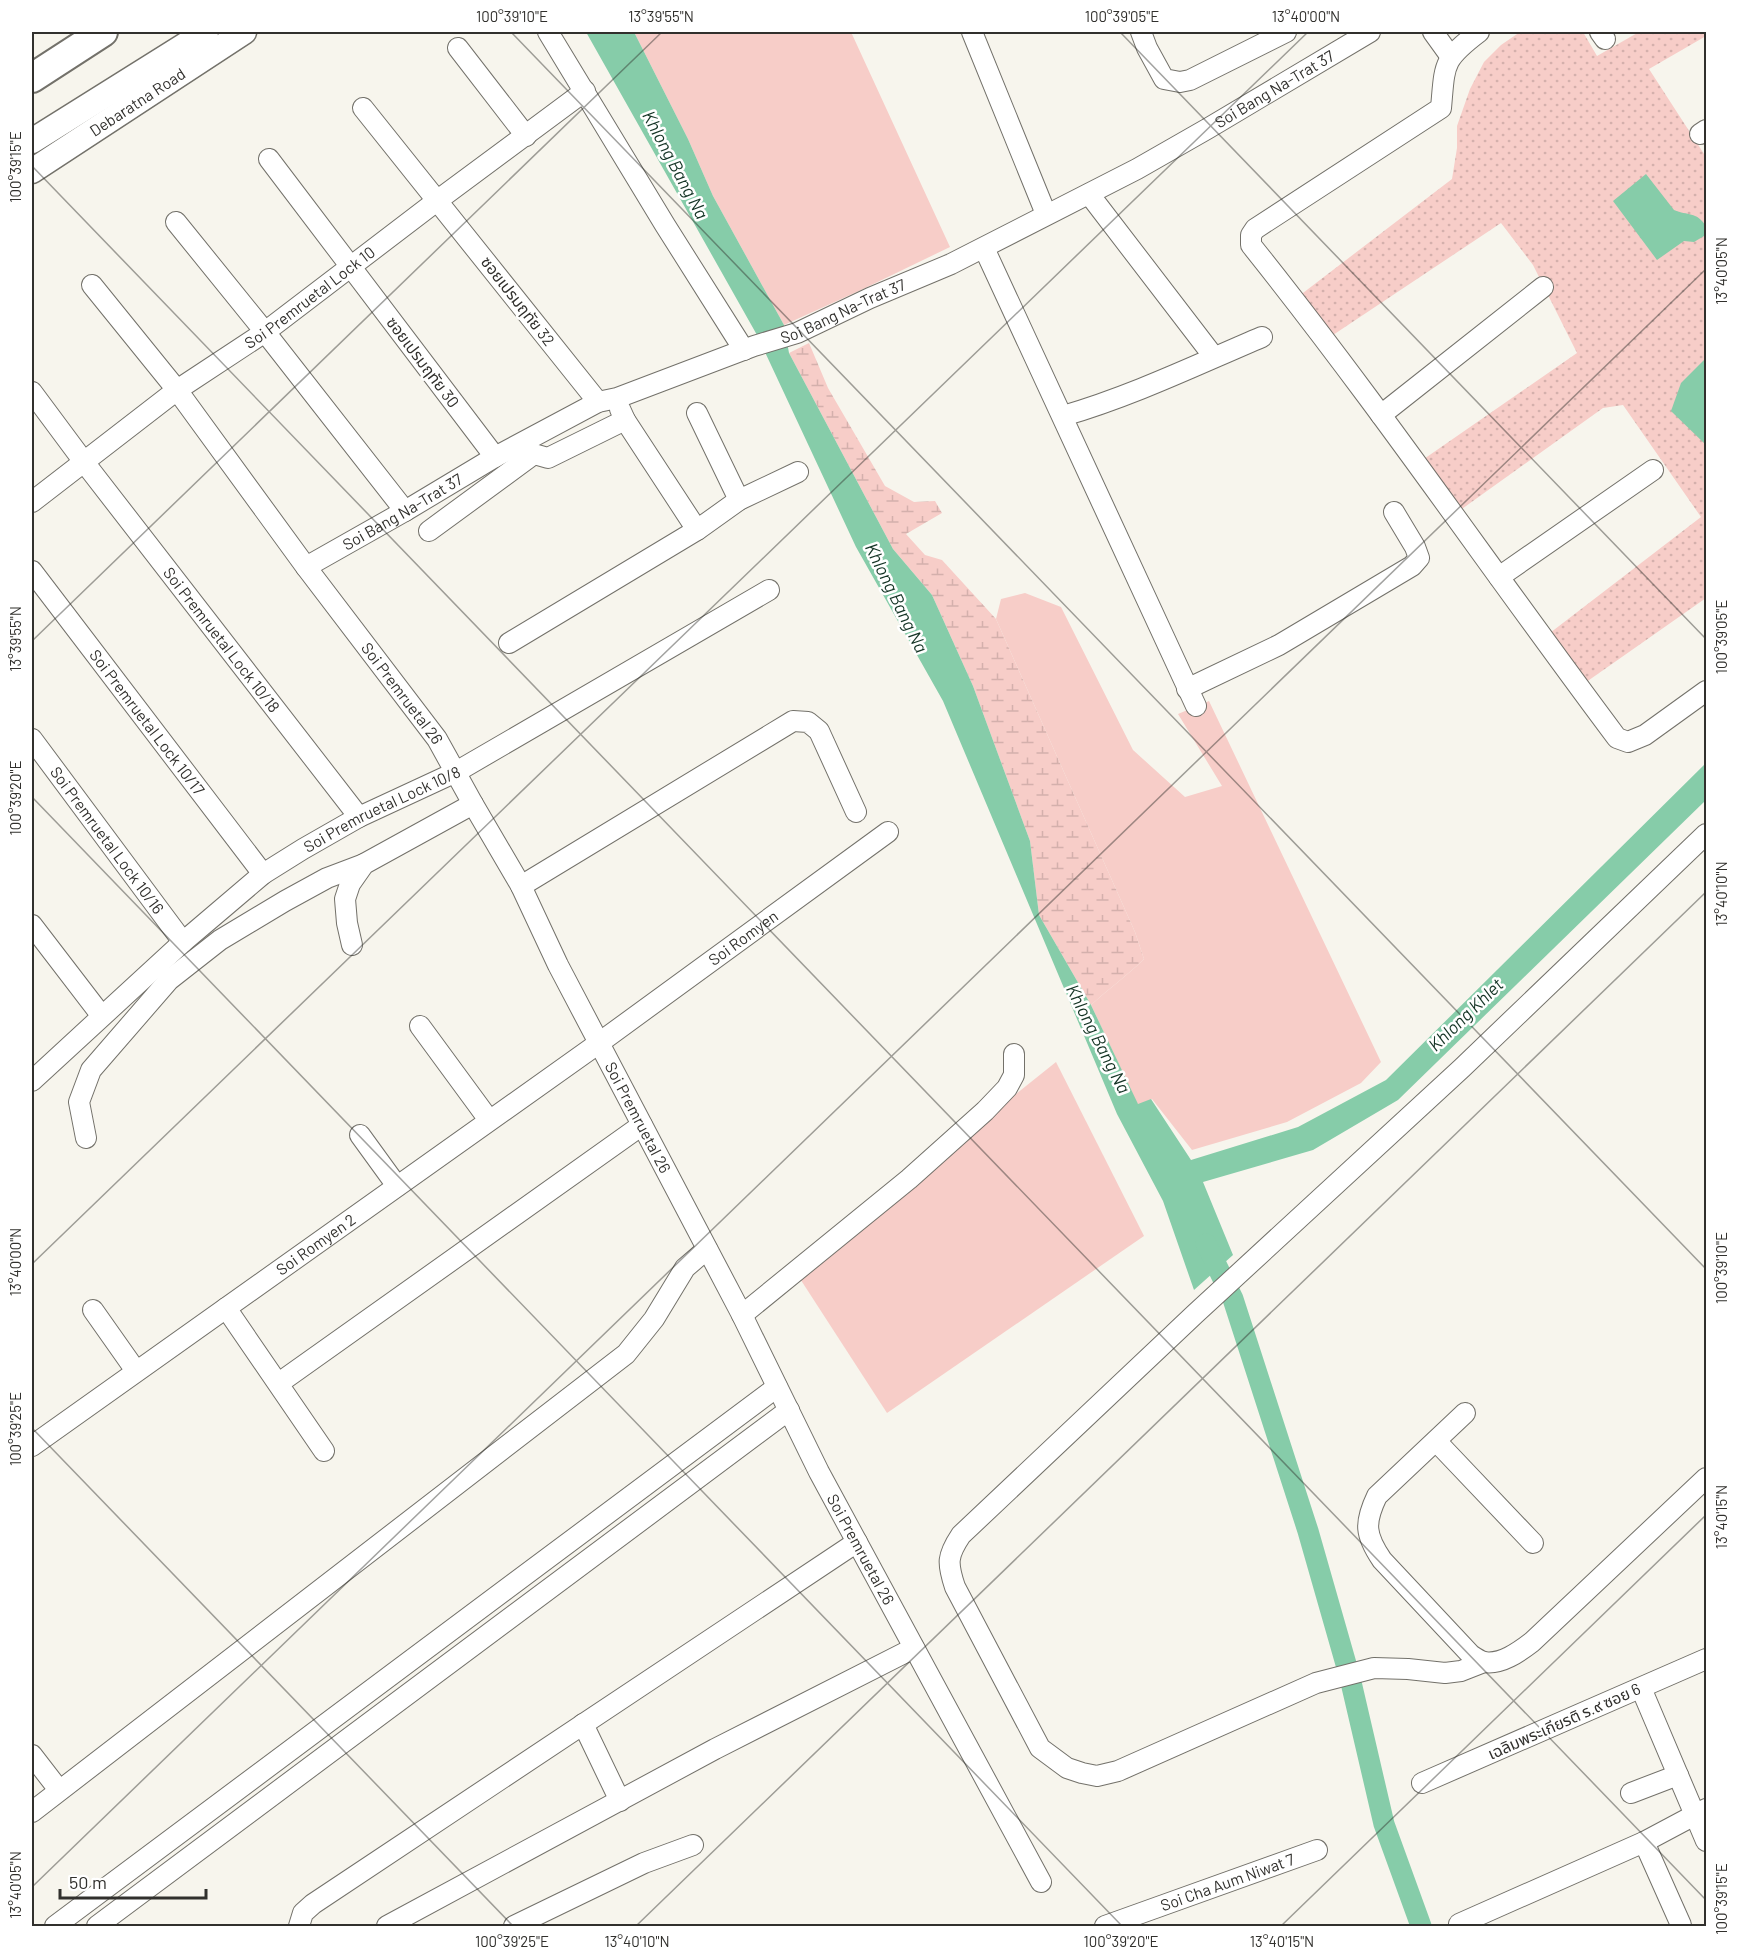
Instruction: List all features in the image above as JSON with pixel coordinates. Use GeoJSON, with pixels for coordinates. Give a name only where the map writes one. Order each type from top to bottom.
{"type":"FeatureCollection","features":[{"type":"Feature","properties":{"kind":"highway"},"geometry":{"type":"LineString","coordinates":[[32,65],[83,32]]}},
{"type":"Feature","properties":{"kind":"highway"},"geometry":{"type":"LineString","coordinates":[[32,78],[103,32]]}},
{"type":"Feature","properties":{"kind":"main road"},"geometry":{"type":"LineString","coordinates":[[32,141],[206,32]]}},
{"type":"Feature","properties":{"kind":"main road","name":"Debaratna Road"},"geometry":{"type":"LineString","coordinates":[[32,171],[244,32]]}},
{"type":"Feature","properties":{"kind":"street"},"geometry":{"type":"LineString","coordinates":[[548,32],[665,225],[749,348]]}},
{"type":"Feature","properties":{"kind":"street"},"geometry":{"type":"LineString","coordinates":[[972,32],[1046,214]]}},
{"type":"Feature","properties":{"kind":"street"},"geometry":{"type":"LineString","coordinates":[[1141,32],[1164,79],[1180,82],[1190,80],[1286,32]]}},
{"type":"Feature","properties":{"kind":"street","name":"Soi Bang Na-Trat 37"},"geometry":{"type":"LineString","coordinates":[[306,567],[495,457],[607,400],[796,333],[984,248],[1207,129],[1370,32]]}},
{"type":"Feature","properties":{"kind":"street"},"geometry":{"type":"LineString","coordinates":[[1433,32],[1450,57]]}},
{"type":"Feature","properties":{"kind":"street"},"geometry":{"type":"LineString","coordinates":[[1470,34],[1450,57],[1443,72],[1441,108],[1255,229],[1251,235],[1251,245],[1311,320],[1437,489],[1617,738],[1628,742],[1645,735],[1707,691]]}},
{"type":"Feature","properties":{"kind":"street"},"geometry":{"type":"LineString","coordinates":[[458,48],[526,136]]}},
{"type":"Feature","properties":{"kind":"street","name":"Soi Premruetal Lock 10"},"geometry":{"type":"LineString","coordinates":[[32,502],[177,390],[266,332],[585,91]]}},
{"type":"Feature","properties":{"kind":"street","name":"ซอยเปรมฤทัย 32"},"geometry":{"type":"LineString","coordinates":[[363,108],[438,200],[626,420],[696,530]]}},
{"type":"Feature","properties":{"kind":"street","name":"ซอยเปรมฤทัย 30"},"geometry":{"type":"LineString","coordinates":[[269,159],[495,457]]}},
{"type":"Feature","properties":{"kind":"street"},"geometry":{"type":"LineString","coordinates":[[1089,194],[1214,357]]}},
{"type":"Feature","properties":{"kind":"street"},"geometry":{"type":"LineString","coordinates":[[176,222],[266,332],[405,511]]}},
{"type":"Feature","properties":{"kind":"street"},"geometry":{"type":"LineString","coordinates":[[984,248],[1192,698],[1412,566],[1419,558],[1394,512]]}},
{"type":"Feature","properties":{"kind":"street","name":"Soi Premruetal 26"},"geometry":{"type":"LineString","coordinates":[[92,285],[177,390],[306,567],[437,739],[472,804],[521,886],[558,965],[742,1315],[857,1542],[1041,1882]]}},
{"type":"Feature","properties":{"kind":"street"},"geometry":{"type":"LineString","coordinates":[[1381,415],[1543,287]]}},
{"type":"Feature","properties":{"kind":"street"},"geometry":{"type":"LineString","coordinates":[[1063,416],[1153,385],[1262,337]]}},
{"type":"Feature","properties":{"kind":"street","name":"Soi Premruetal Lock 10/18"},"geometry":{"type":"LineString","coordinates":[[32,392],[359,817]]}},
{"type":"Feature","properties":{"kind":"street"},"geometry":{"type":"LineString","coordinates":[[697,413],[739,500]]}},
{"type":"Feature","properties":{"kind":"street"},"geometry":{"type":"LineString","coordinates":[[429,531],[534,454],[548,458],[626,420]]}},
{"type":"Feature","properties":{"kind":"street"},"geometry":{"type":"LineString","coordinates":[[1499,577],[1653,470]]}},
{"type":"Feature","properties":{"kind":"street"},"geometry":{"type":"LineString","coordinates":[[508,643],[696,530],[739,500],[798,472]]}},
{"type":"Feature","properties":{"kind":"street","name":"Soi Premruetal Lock 10/17"},"geometry":{"type":"LineString","coordinates":[[32,571],[263,874]]}},
{"type":"Feature","properties":{"kind":"street","name":"Soi Premruetal Lock 10/8"},"geometry":{"type":"LineString","coordinates":[[32,1081],[101,1015],[263,874],[359,817],[456,772],[769,590]]}},
{"type":"Feature","properties":{"kind":"street"},"geometry":{"type":"LineString","coordinates":[[521,886],[793,721],[808,722],[819,731],[856,812]]}},
{"type":"Feature","properties":{"kind":"street","name":"Soi Premruetal Lock 10/16"},"geometry":{"type":"LineString","coordinates":[[32,739],[183,942]]}},
{"type":"Feature","properties":{"kind":"street"},"geometry":{"type":"LineString","coordinates":[[86,1138],[79,1102],[91,1070],[169,980],[220,940],[248,923],[327,878],[364,864],[472,804]]}},
{"type":"Feature","properties":{"kind":"street","name":"Soi Romyen"},"geometry":{"type":"LineString","coordinates":[[598,1043],[888,832]]}},
{"type":"Feature","properties":{"kind":"street"},"geometry":{"type":"LineString","coordinates":[[1707,834],[1462,1068],[1195,1314],[961,1535],[952,1548],[948,1561],[955,1587],[1040,1748],[1067,1768],[1097,1776],[1118,1771],[1317,1683],[1374,1668],[1445,1673],[1461,1671],[1516,1653],[1532,1642],[1707,1478]]}},
{"type":"Feature","properties":{"kind":"street"},"geometry":{"type":"LineString","coordinates":[[352,945],[345,899],[350,884],[364,864]]}},
{"type":"Feature","properties":{"kind":"street"},"geometry":{"type":"LineString","coordinates":[[32,925],[101,1015]]}},
{"type":"Feature","properties":{"kind":"street"},"geometry":{"type":"LineString","coordinates":[[420,1026],[489,1120]]}},
{"type":"Feature","properties":{"kind":"street","name":"Soi Romyen 2"},"geometry":{"type":"LineString","coordinates":[[32,1446],[598,1043]]}},
{"type":"Feature","properties":{"kind":"street"},"geometry":{"type":"LineString","coordinates":[[742,1315],[909,1179],[985,1110],[1007,1088],[1014,1075],[1014,1054]]}},
{"type":"Feature","properties":{"kind":"street"},"geometry":{"type":"LineString","coordinates":[[279,1383],[642,1125]]}},
{"type":"Feature","properties":{"kind":"street"},"geometry":{"type":"LineString","coordinates":[[360,1136],[397,1186]]}},
{"type":"Feature","properties":{"kind":"street"},"geometry":{"type":"LineString","coordinates":[[32,1812],[626,1354],[654,1319],[685,1269],[707,1249]]}},
{"type":"Feature","properties":{"kind":"street"},"geometry":{"type":"LineString","coordinates":[[226,1308],[324,1451]]}},
{"type":"Feature","properties":{"kind":"street"},"geometry":{"type":"LineString","coordinates":[[93,1310],[136,1371]]}},
{"type":"Feature","properties":{"kind":"street"},"geometry":{"type":"LineString","coordinates":[[55,1926],[777,1387]]}},
{"type":"Feature","properties":{"kind":"street"},"geometry":{"type":"LineString","coordinates":[[97,1926],[789,1410]]}},
{"type":"Feature","properties":{"kind":"street"},"geometry":{"type":"LineString","coordinates":[[1466,1413],[1377,1496],[1371,1509],[1368,1529],[1371,1544],[1382,1560],[1471,1656],[1484,1662]]}},
{"type":"Feature","properties":{"kind":"street"},"geometry":{"type":"LineString","coordinates":[[1436,1441],[1533,1543]]}},
{"type":"Feature","properties":{"kind":"street"},"geometry":{"type":"LineString","coordinates":[[640,1490],[654,1510]]}},
{"type":"Feature","properties":{"kind":"street"},"geometry":{"type":"LineString","coordinates":[[298,1926],[303,1913],[313,1904],[857,1542]]}},
{"type":"Feature","properties":{"kind":"street"},"geometry":{"type":"LineString","coordinates":[[537,1567],[552,1586]]}},
{"type":"Feature","properties":{"kind":"street"},"geometry":{"type":"LineString","coordinates":[[387,1926],[715,1749],[914,1648]]}},
{"type":"Feature","properties":{"kind":"street","name":"เฉลิมพระเกียรติ ร.๙ ซอย 6"},"geometry":{"type":"LineString","coordinates":[[1422,1784],[1707,1659]]}},
{"type":"Feature","properties":{"kind":"street"},"geometry":{"type":"LineString","coordinates":[[1641,1688],[1678,1775],[1700,1811],[1707,1841]]}},
{"type":"Feature","properties":{"kind":"street"},"geometry":{"type":"LineString","coordinates":[[363,1697],[377,1717]]}},
{"type":"Feature","properties":{"kind":"street"},"geometry":{"type":"LineString","coordinates":[[583,1724],[620,1801]]}},
{"type":"Feature","properties":{"kind":"street"},"geometry":{"type":"LineString","coordinates":[[32,1755],[59,1790]]}},
{"type":"Feature","properties":{"kind":"street"},"geometry":{"type":"LineString","coordinates":[[1631,1793],[1678,1775]]}},
{"type":"Feature","properties":{"kind":"street"},"geometry":{"type":"LineString","coordinates":[[1459,1923],[1644,1842],[1700,1811]]}},
{"type":"Feature","properties":{"kind":"street"},"geometry":{"type":"LineString","coordinates":[[185,1830],[200,1850]]}},
{"type":"Feature","properties":{"kind":"street"},"geometry":{"type":"LineString","coordinates":[[1644,1842],[1681,1925]]}},
{"type":"Feature","properties":{"kind":"street"},"geometry":{"type":"LineString","coordinates":[[514,1926],[644,1863],[693,1845]]}},
{"type":"Feature","properties":{"kind":"street","name":"Soi Cha Aum Niwat 7"},"geometry":{"type":"LineString","coordinates":[[1105,1926],[1317,1850]]}},
{"type":"Feature","properties":{"kind":"green space"},"geometry":{"type":"Polygon","coordinates":[[[634,32],[851,32],[950,247],[784,325],[713,196],[688,139],[634,32]]]}},
{"type":"Feature","properties":{"kind":"green space"},"geometry":{"type":"Polygon","coordinates":[[[1520,32],[1583,32],[1597,56],[1639,32],[1706,32],[1706,36],[1649,69],[1706,157],[1706,598],[1582,685],[1546,636],[1701,517],[1623,405],[1603,408],[1459,511],[1421,461],[1577,353],[1533,265],[1501,223],[1333,335],[1299,296],[1452,179],[1457,148],[1457,126],[1470,89],[1484,62],[1501,45],[1520,32]]]}},
{"type":"Feature","properties":{"kind":"green space"},"geometry":{"type":"Polygon","coordinates":[[[809,343],[828,388],[885,486],[914,502],[935,501],[942,513],[906,534],[925,555],[942,560],[996,619],[1135,932],[1144,959],[1091,1005],[1039,915],[1030,841],[973,686],[932,595],[893,549],[789,353],[809,343]]]}},
{"type":"Feature","properties":{"kind":"green space"},"geometry":{"type":"Polygon","coordinates":[[[1025,593],[1061,607],[1133,750],[1185,797],[1222,786],[1178,714],[1209,701],[1381,1062],[1361,1083],[1287,1122],[1192,1150],[1152,1099],[1138,1105],[1091,1005],[1144,959],[1135,932],[996,619],[1001,599],[1025,593]]]}},
{"type":"Feature","properties":{"kind":"green space"},"geometry":{"type":"Polygon","coordinates":[[[1056,1062],[1144,1236],[887,1413],[795,1271],[1056,1062]]]}},
{"type":"Feature","properties":{"kind":"water"},"geometry":{"type":"Polygon","coordinates":[[[586,32],[634,32],[688,139],[713,196],[784,325],[789,353],[893,549],[932,595],[973,686],[1030,841],[1039,915],[1091,1005],[1138,1104],[1151,1099],[1191,1160],[1298,1127],[1386,1080],[1706,763],[1706,800],[1398,1100],[1313,1150],[1203,1182],[1233,1255],[1194,1290],[1163,1201],[1117,1114],[943,701],[856,547],[757,335],[586,32]]]}},
{"type":"Feature","properties":{"kind":"water"},"geometry":{"type":"Polygon","coordinates":[[[1646,174],[1674,210],[1699,218],[1706,226],[1704,236],[1694,242],[1684,241],[1657,260],[1613,201],[1646,174]]]}},
{"type":"Feature","properties":{"kind":"water"},"geometry":{"type":"Polygon","coordinates":[[[1706,358],[1706,445],[1671,411],[1681,383],[1706,358]]]}},
{"type":"Feature","properties":{"kind":"waterway"},"geometry":{"type":"LineString","coordinates":[[1206,1244],[1233,1299],[1308,1531],[1350,1678],[1384,1824],[1421,1926]]}},
{"type":"Feature","properties":{"kind":"water label","name":"Khlong Bang Na"},"geometry":{"type":"Point","coordinates":[675,165]}},
{"type":"Feature","properties":{"kind":"water label","name":"Khlong Bang Na"},"geometry":{"type":"Point","coordinates":[896,598]}},
{"type":"Feature","properties":{"kind":"water label","name":"Khlong Khlet"},"geometry":{"type":"Point","coordinates":[1466,1015]}},
{"type":"Feature","properties":{"kind":"water label","name":"Khlong Bang Na"},"geometry":{"type":"Point","coordinates":[1098,1039]}}]}
